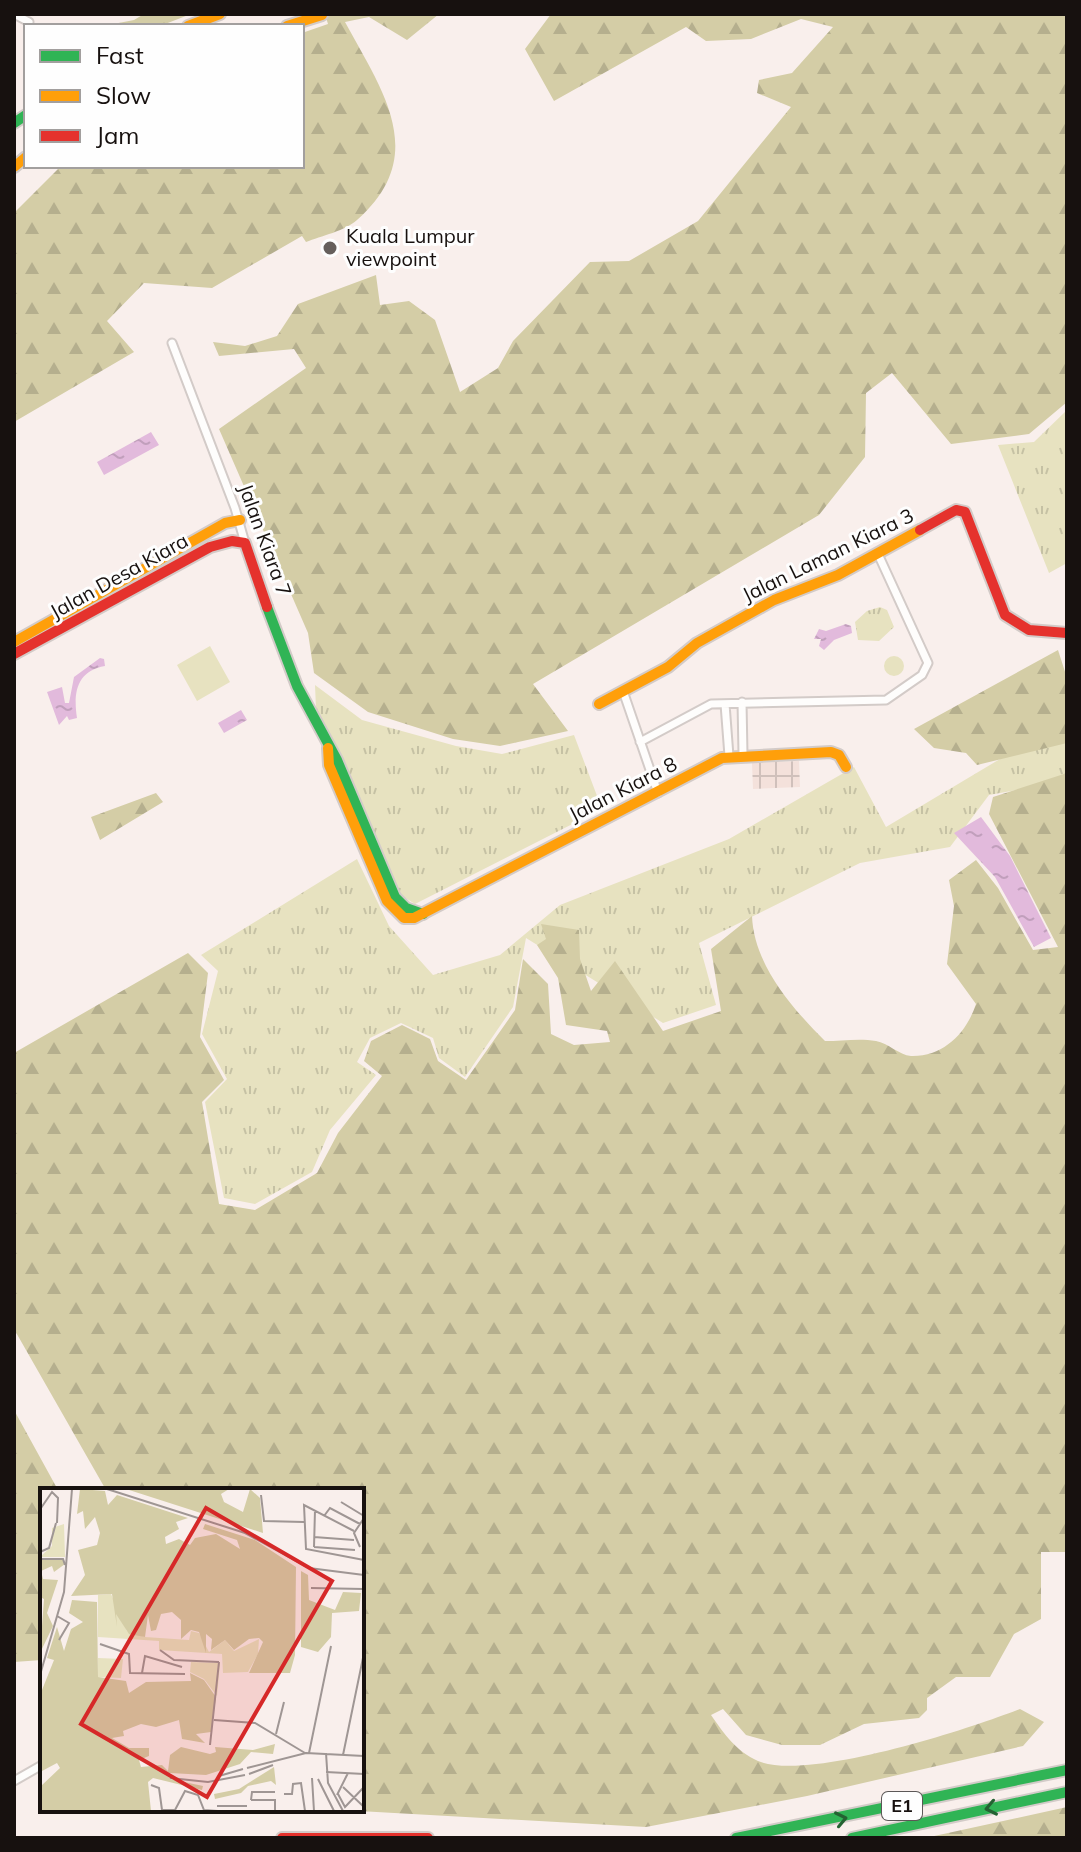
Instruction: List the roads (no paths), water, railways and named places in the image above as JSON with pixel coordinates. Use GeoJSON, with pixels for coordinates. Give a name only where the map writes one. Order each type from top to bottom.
{"type":"FeatureCollection","features":[{"type":"Feature","properties":{"kind":"main road"},"geometry":{"type":"LineString","coordinates":[[193,24],[220,14]]}},
{"type":"Feature","properties":{"kind":"main road"},"geometry":{"type":"LineString","coordinates":[[293,24],[322,15]]}},
{"type":"Feature","properties":{"kind":"main road","name":"Jalan Laman Kiara 3"},"geometry":{"type":"LineString","coordinates":[[599,704],[668,667],[697,643],[774,600],[878,554],[956,510],[965,512],[971,520],[1005,615],[1029,630],[1067,633]]}},
{"type":"Feature","properties":{"kind":"main road","name":"Jalan Desa Kiara"},"geometry":{"type":"LineString","coordinates":[[14,642],[225,523],[240,520]]}},
{"type":"Feature","properties":{"kind":"main road","name":"Jalan Desa Kiara"},"geometry":{"type":"LineString","coordinates":[[14,654],[210,547],[224,542],[245,543]]}},
{"type":"Feature","properties":{"kind":"main road","name":"Jalan Kiara 7"},"geometry":{"type":"LineString","coordinates":[[245,543],[298,685],[328,748]]}},
{"type":"Feature","properties":{"kind":"main road","name":"Jalan Kiara 8"},"geometry":{"type":"LineString","coordinates":[[328,748],[329,765],[387,901],[404,918],[423,914],[729,756],[831,752],[839,755],[846,767]]}},
{"type":"Feature","properties":{"kind":"main road","name":"E1"},"geometry":{"type":"LineString","coordinates":[[736,1838],[1067,1770]]}},
{"type":"Feature","properties":{"kind":"main road","name":"E1"},"geometry":{"type":"LineString","coordinates":[[852,1838],[1067,1792]]}},
{"type":"Feature","properties":{"kind":"main road"},"geometry":{"type":"LineString","coordinates":[[282,1838],[428,1838]]}},
{"type":"Feature","properties":{"kind":"street"},"geometry":{"type":"LineString","coordinates":[[14,14],[29,22]]}},
{"type":"Feature","properties":{"kind":"street","name":"Jalan Kiara 7"},"geometry":{"type":"LineString","coordinates":[[172,343],[240,520],[245,543]]}},
{"type":"Feature","properties":{"kind":"street"},"geometry":{"type":"LineString","coordinates":[[640,742],[711,704],[886,700],[922,675],[928,663],[878,554]]}},
{"type":"Feature","properties":{"kind":"street"},"geometry":{"type":"LineString","coordinates":[[623,691],[658,793]]}},
{"type":"Feature","properties":{"kind":"street"},"geometry":{"type":"LineString","coordinates":[[742,702],[743,754]]}},
{"type":"Feature","properties":{"kind":"street"},"geometry":{"type":"LineString","coordinates":[[725,704],[729,756]]}},
{"type":"Feature","properties":{"kind":"street"},"geometry":{"type":"LineString","coordinates":[[14,1781],[40,1766]]}},
{"type":"Feature","properties":{"kind":"water"},"geometry":{"type":"Polygon","coordinates":[[[151,432],[159,445],[104,475],[97,462],[151,432]]]}},
{"type":"Feature","properties":{"kind":"water"},"geometry":{"type":"Polygon","coordinates":[[[846,624],[851,626],[852,633],[834,640],[824,650],[819,646],[821,639],[814,639],[819,629],[826,631],[846,624]]]}},
{"type":"Feature","properties":{"kind":"water"},"geometry":{"type":"Polygon","coordinates":[[[100,658],[104,659],[105,666],[88,673],[79,684],[77,718],[69,720],[67,716],[59,725],[47,692],[62,687],[65,703],[69,703],[74,677],[100,658]]]}},
{"type":"Feature","properties":{"kind":"water"},"geometry":{"type":"Polygon","coordinates":[[[241,710],[247,720],[224,733],[218,723],[241,710]]]}},
{"type":"Feature","properties":{"kind":"water"},"geometry":{"type":"Polygon","coordinates":[[[981,817],[1010,856],[1051,938],[1034,947],[995,877],[954,833],[981,817]]]}},
{"type":"Feature","properties":{"kind":"place","name":"Kuala Lumpur viewpoint"},"geometry":{"type":"Point","coordinates":[330,248]}}]}
